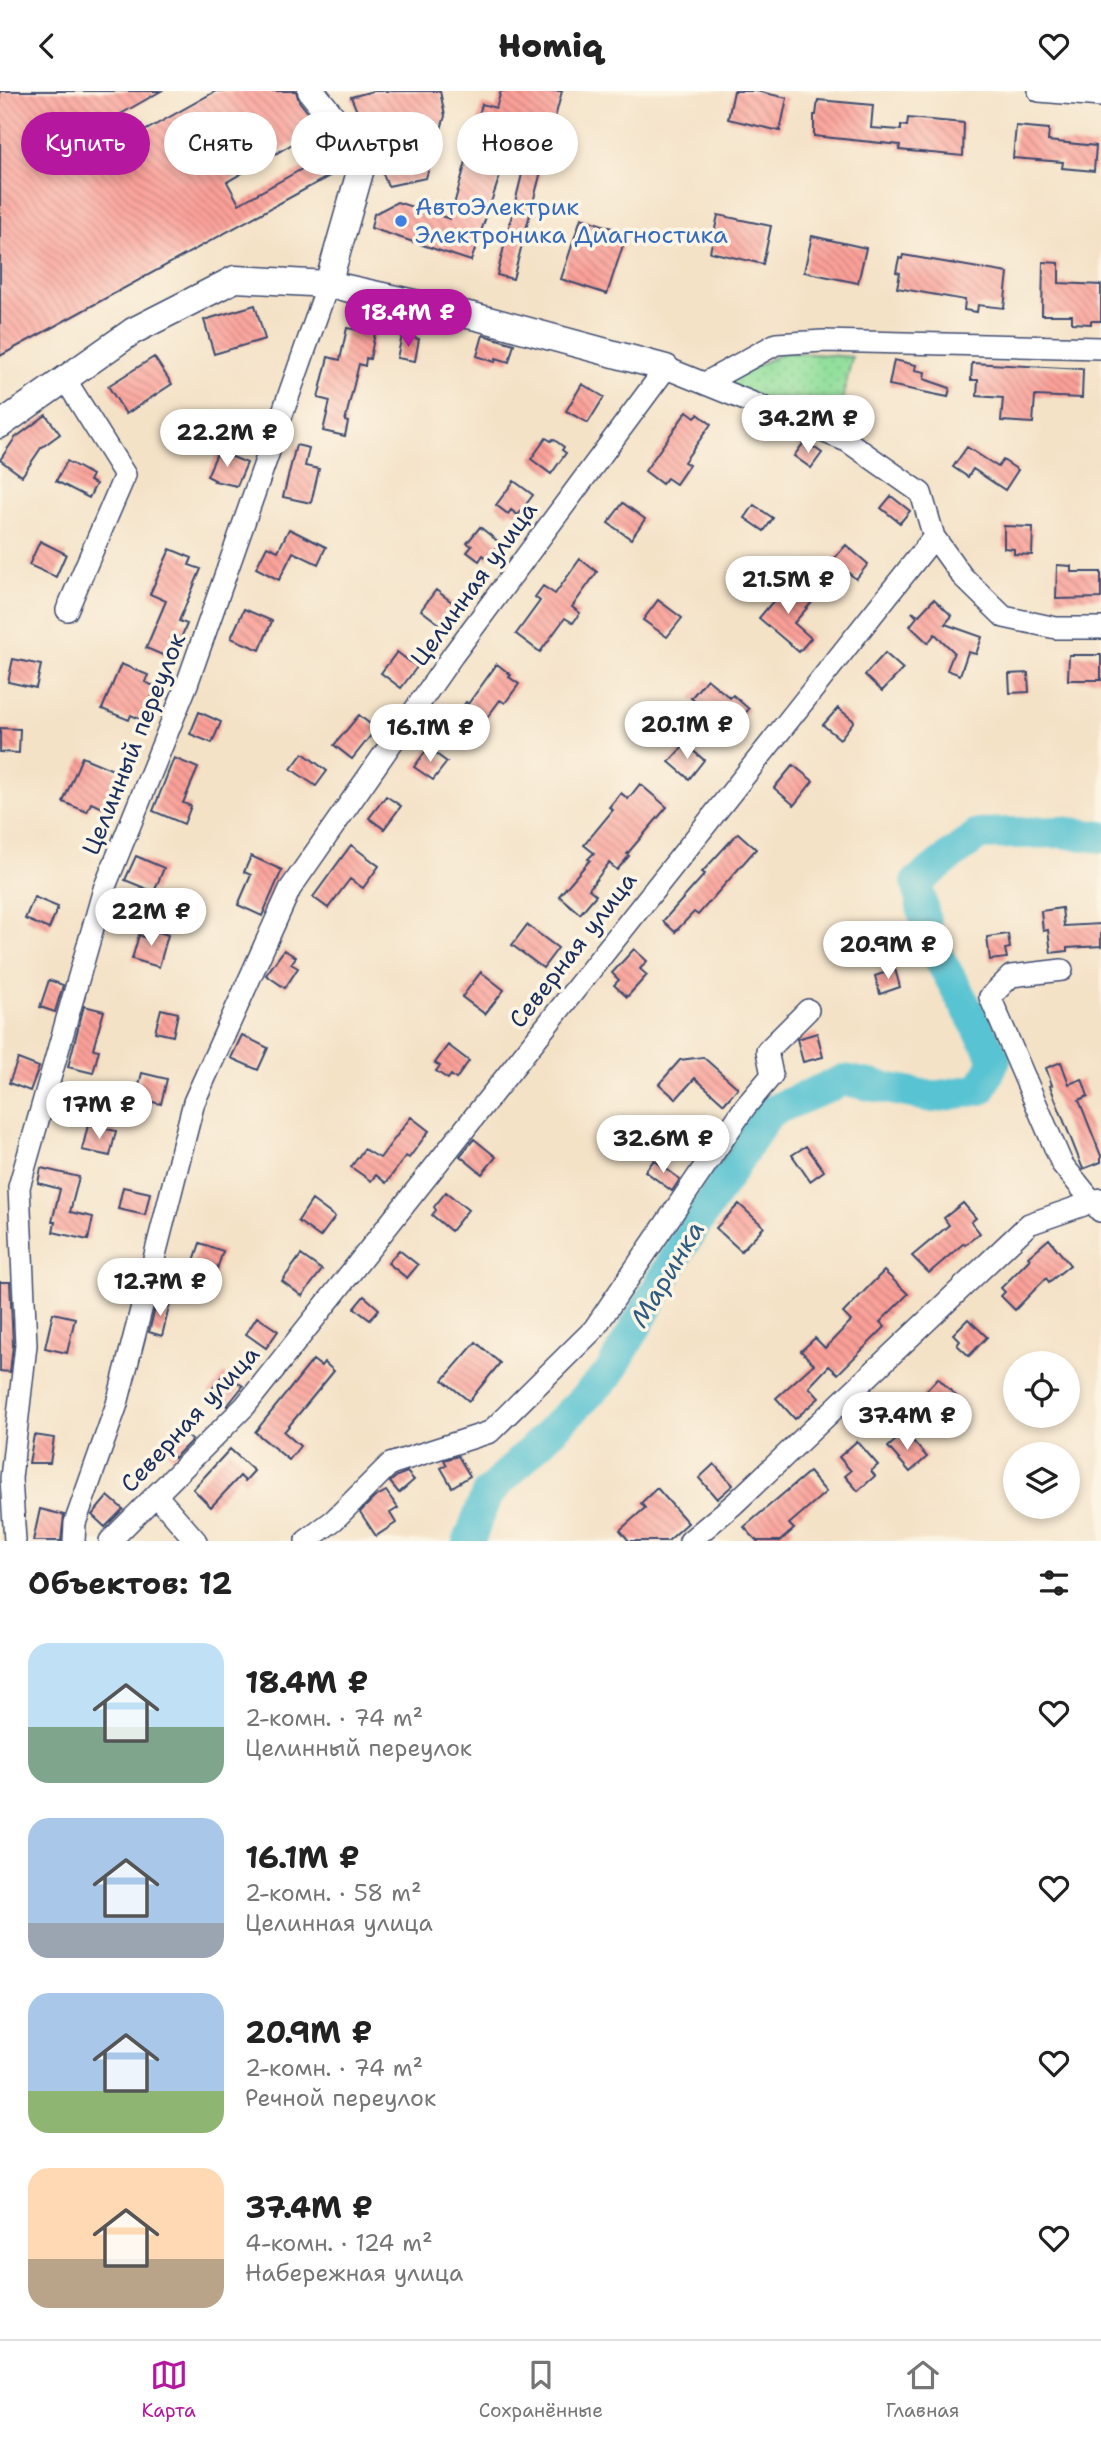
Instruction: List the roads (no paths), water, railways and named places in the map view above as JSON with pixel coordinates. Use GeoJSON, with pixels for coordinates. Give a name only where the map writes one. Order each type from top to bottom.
{"type":"FeatureCollection","features":[{"type":"Feature","properties":{"kind":"street"},"geometry":{"type":"LineString","coordinates":[[311,91],[344,132],[362,165],[328,284]]}},
{"type":"Feature","properties":{"kind":"street"},"geometry":{"type":"LineString","coordinates":[[1039,91],[1101,96]]}},
{"type":"Feature","properties":{"kind":"street"},"geometry":{"type":"LineString","coordinates":[[0,425],[133,331],[235,279],[328,284],[477,317],[666,368],[847,441],[921,492],[934,537],[962,576],[1004,617],[1056,628],[1101,628]]}},
{"type":"Feature","properties":{"kind":"street","name":"Целинный переулок"},"geometry":{"type":"LineString","coordinates":[[15,1541],[11,1478],[26,1345],[19,1187],[104,889],[187,684],[328,284]]}},
{"type":"Feature","properties":{"kind":"street"},"geometry":{"type":"LineString","coordinates":[[705,383],[776,344],[823,341],[1101,348]]}},
{"type":"Feature","properties":{"kind":"street","name":"Целинная улица"},"geometry":{"type":"LineString","coordinates":[[74,1541],[75,1523],[117,1404],[194,1102],[290,889],[453,656],[666,368]]}},
{"type":"Feature","properties":{"kind":"street"},"geometry":{"type":"LineString","coordinates":[[65,379],[125,475],[67,610]]}},
{"type":"Feature","properties":{"kind":"street","name":"Северная улица"},"geometry":{"type":"LineString","coordinates":[[110,1541],[245,1406],[934,537]]}},
{"type":"Feature","properties":{"kind":"street"},"geometry":{"type":"LineString","coordinates":[[690,1541],[734,1504],[1029,1224],[1099,1204],[1062,1164],[990,997],[1011,976],[1062,970]]}},
{"type":"Feature","properties":{"kind":"street"},"geometry":{"type":"LineString","coordinates":[[306,1541],[334,1520],[390,1464],[490,1432],[594,1329],[745,1107],[772,1075],[767,1051],[808,1010]]}},
{"type":"Feature","properties":{"kind":"street"},"geometry":{"type":"LineString","coordinates":[[156,1496],[196,1541]]}},
{"type":"Feature","properties":{"kind":"waterway","name":"Маринка"},"geometry":{"type":"LineString","coordinates":[[469,1541],[487,1494],[609,1374],[681,1247],[769,1112],[844,1080],[933,1097],[981,1089],[995,1059],[929,940],[917,882],[979,834],[1060,832],[1101,837]]}},
{"type":"Feature","properties":{"kind":"place","name":"АвтоЭлектрик Электроника Диагностика"},"geometry":{"type":"Point","coordinates":[401,221]}}]}
